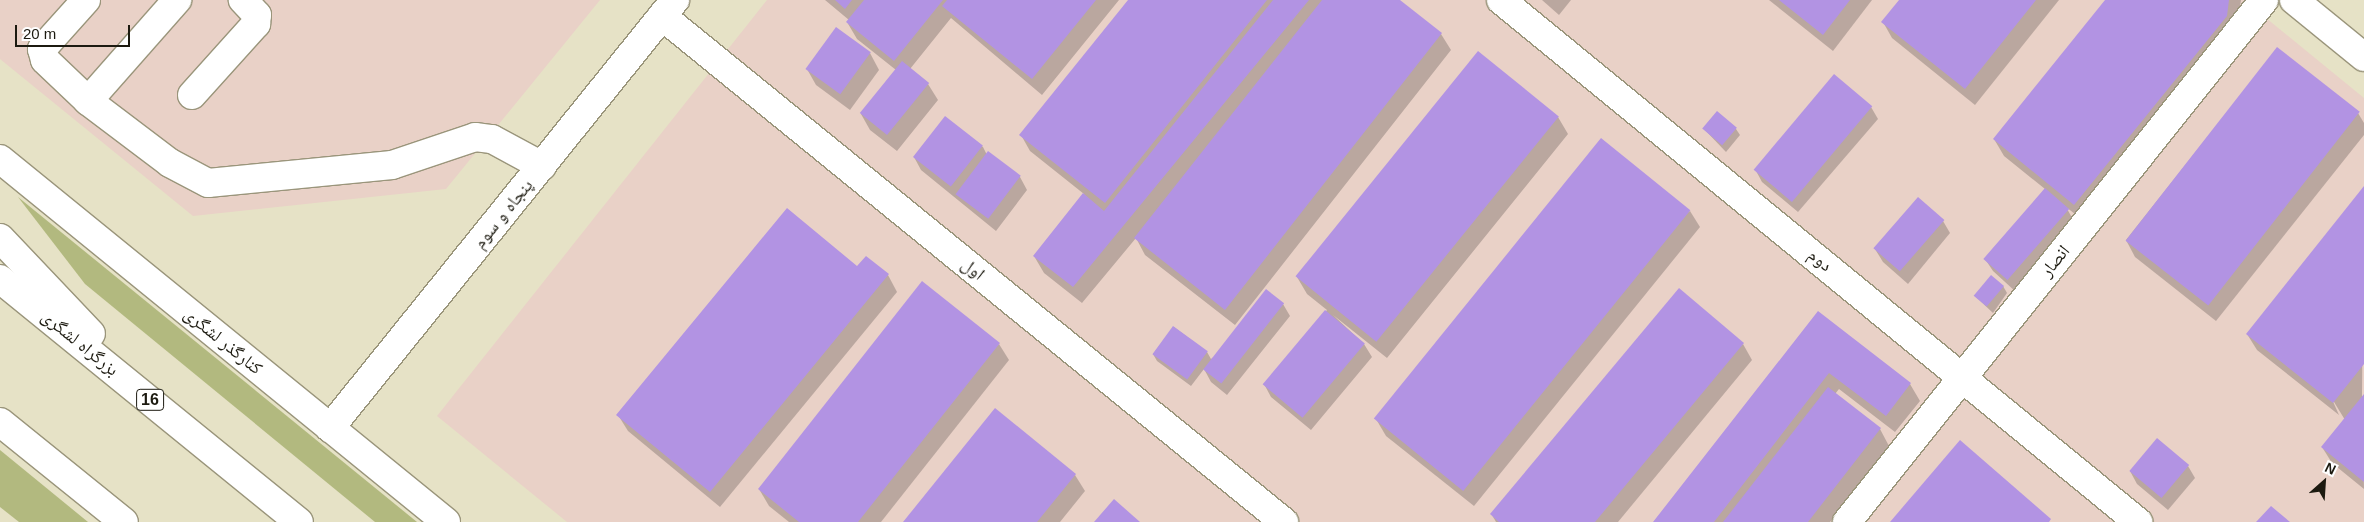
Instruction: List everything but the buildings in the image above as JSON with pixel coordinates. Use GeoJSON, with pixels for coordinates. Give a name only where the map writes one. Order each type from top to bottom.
{"type":"FeatureCollection","features":[{"type":"Feature","properties":{"kind":"main road"},"geometry":{"type":"LineString","coordinates":[[86,0],[42,49],[46,60],[88,101],[170,163],[208,183],[392,165],[475,137],[492,139],[542,166]]}},
{"type":"Feature","properties":{"kind":"main road"},"geometry":{"type":"LineString","coordinates":[[88,101],[177,0]]}},
{"type":"Feature","properties":{"kind":"main road"},"geometry":{"type":"LineString","coordinates":[[192,95],[256,24],[257,15],[243,0]]}},
{"type":"Feature","properties":{"kind":"main road","name":"دوم"},"geometry":{"type":"LineString","coordinates":[[1500,0],[2138,522]]}},
{"type":"Feature","properties":{"kind":"main road","name":"انصار"},"geometry":{"type":"LineString","coordinates":[[1847,522],[2264,0]]}},
{"type":"Feature","properties":{"kind":"main road"},"geometry":{"type":"LineString","coordinates":[[2294,0],[2364,56]]}},
{"type":"Feature","properties":{"kind":"main road","name":"پنجاه و سوم"},"geometry":{"type":"LineString","coordinates":[[330,428],[668,8]]}},
{"type":"Feature","properties":{"kind":"main road","name":"اول"},"geometry":{"type":"LineString","coordinates":[[668,8],[1284,522]]}},
{"type":"Feature","properties":{"kind":"main road","name":"کنارگذر لشگری"},"geometry":{"type":"LineString","coordinates":[[0,159],[446,522]]}},
{"type":"Feature","properties":{"kind":"main road"},"geometry":{"type":"LineString","coordinates":[[0,238],[166,413]]}},
{"type":"Feature","properties":{"kind":"main road","name":"بزرگراه لشگری"},"geometry":{"type":"LineString","coordinates":[[0,279],[298,522]]}},
{"type":"Feature","properties":{"kind":"main road"},"geometry":{"type":"LineString","coordinates":[[0,422],[124,522]]}},
{"type":"Feature","properties":{"kind":"shaded area"},"geometry":{"type":"Polygon","coordinates":[[[0,0],[600,0],[446,189],[193,216],[0,59],[0,0]]]}},
{"type":"Feature","properties":{"kind":"shaded area"},"geometry":{"type":"Polygon","coordinates":[[[767,0],[2244,0],[2364,98],[2364,522],[567,522],[437,416],[767,0]]]}},
{"type":"Feature","properties":{"kind":"green space"},"geometry":{"type":"Polygon","coordinates":[[[18,197],[417,522],[375,522],[85,284],[18,197]]]}},
{"type":"Feature","properties":{"kind":"green space"},"geometry":{"type":"Polygon","coordinates":[[[0,450],[88,522],[19,522],[0,507],[0,450]]]}}]}
